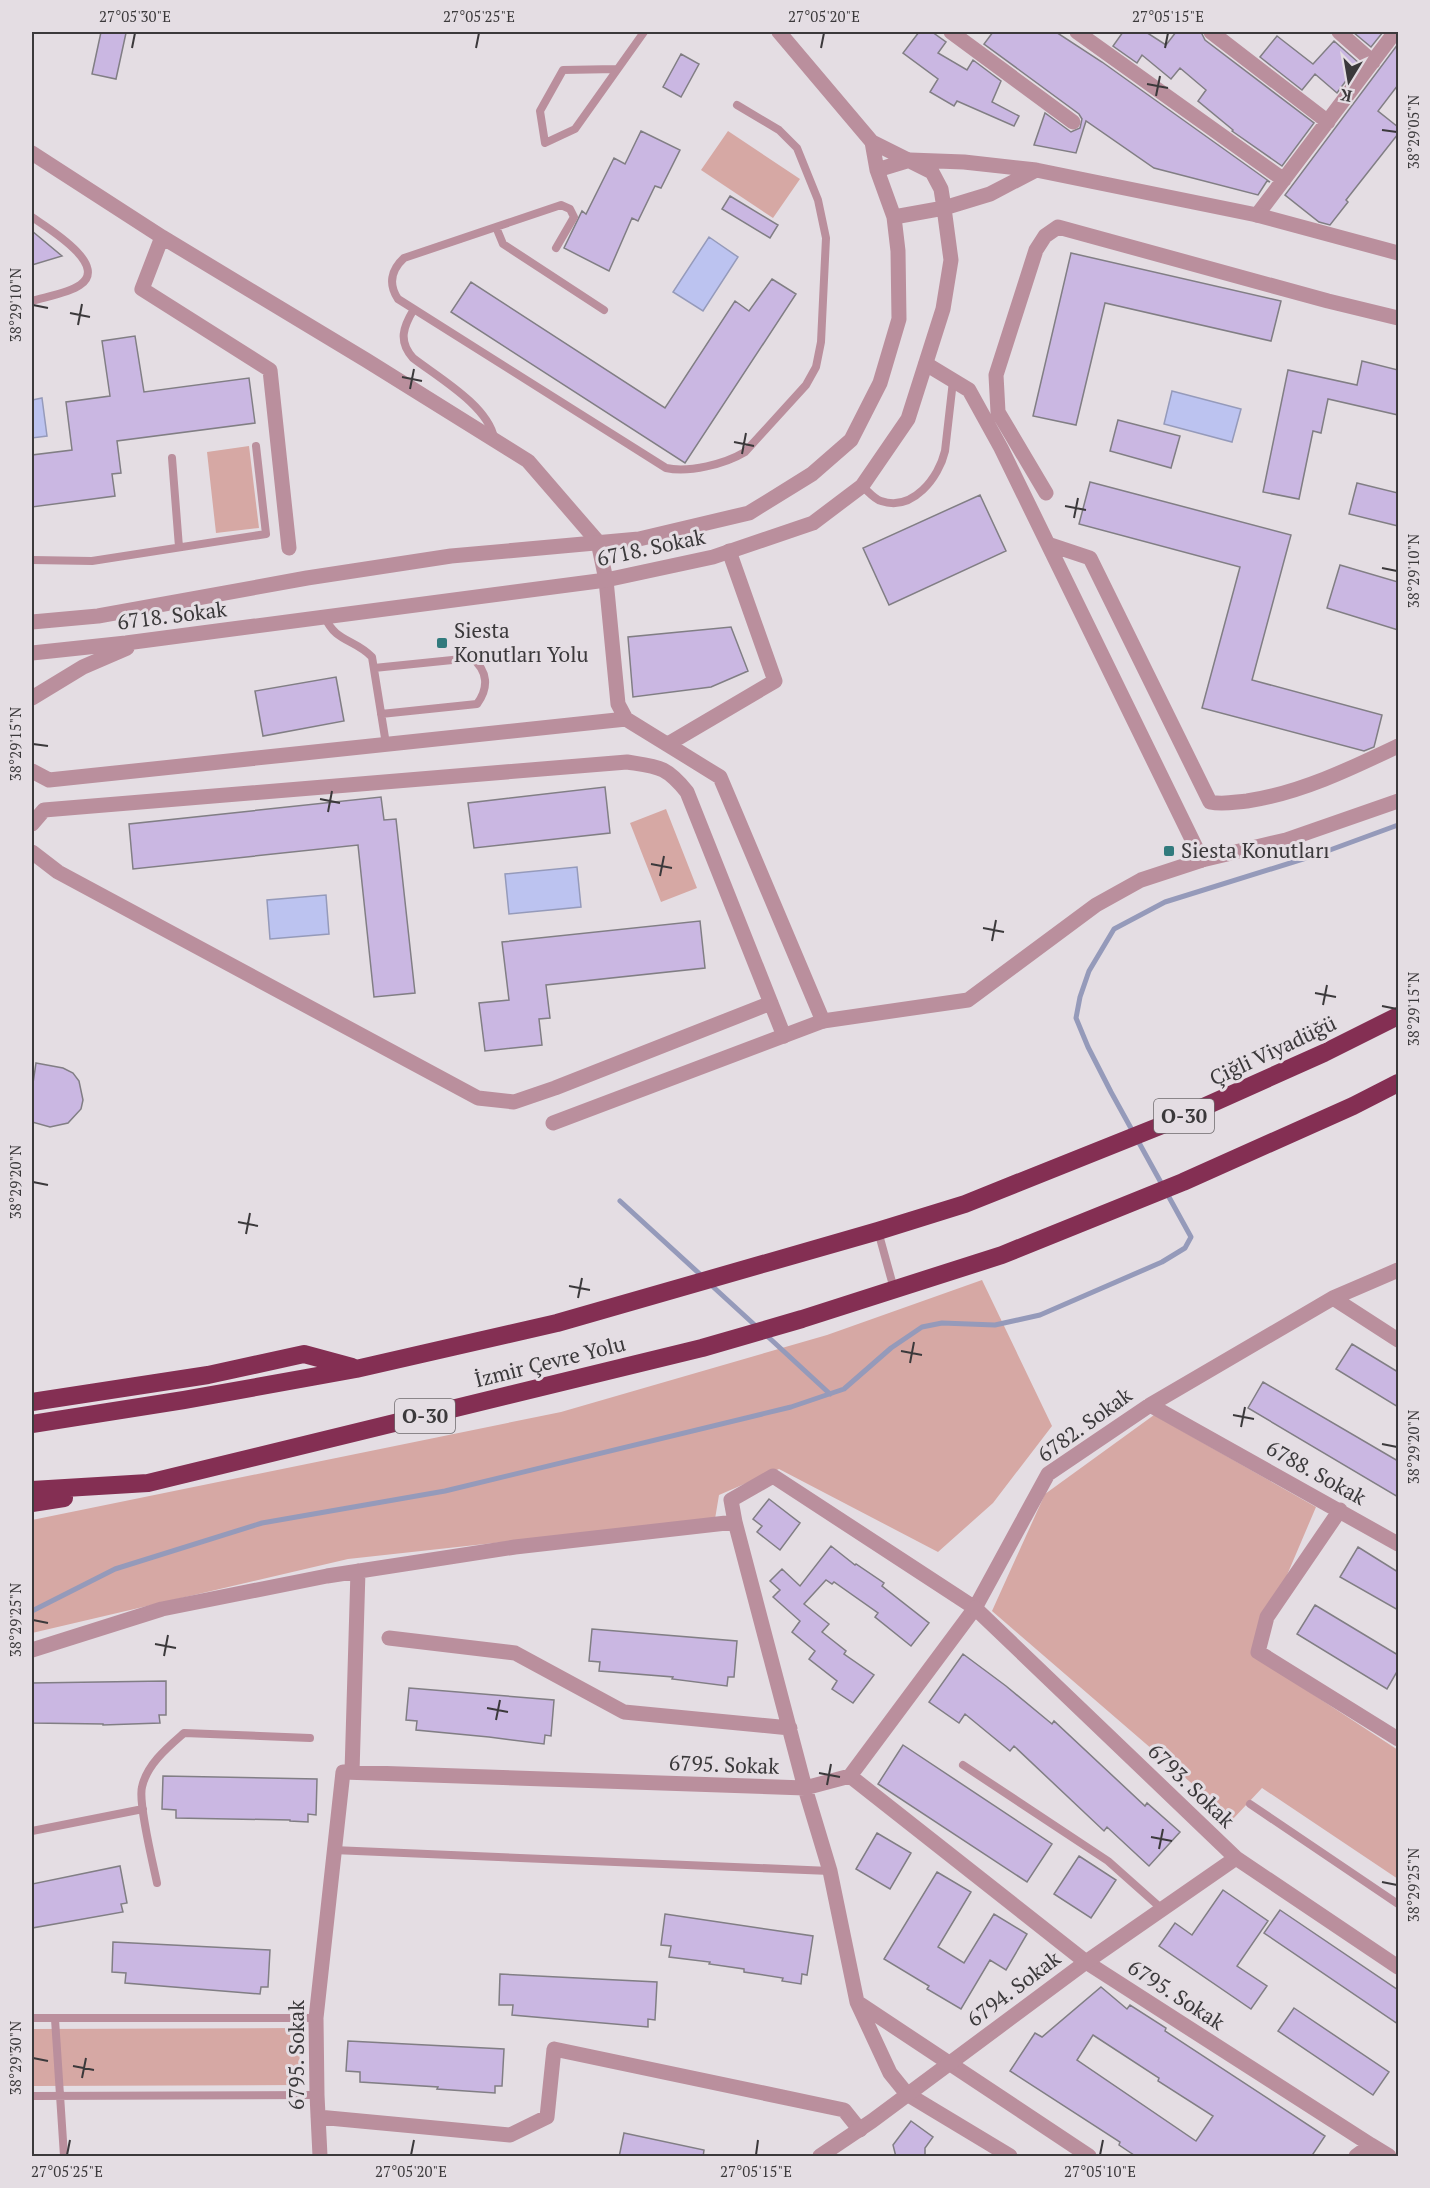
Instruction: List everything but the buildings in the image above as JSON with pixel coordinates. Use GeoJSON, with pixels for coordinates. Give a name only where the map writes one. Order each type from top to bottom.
{"type":"FeatureCollection","features":[{"type":"Feature","properties":{"kind":"highway"},"geometry":{"type":"LineString","coordinates":[[1324,1053],[1398,1006]]}},
{"type":"Feature","properties":{"kind":"highway","name":"Çiğli Viyadüğü"},"geometry":{"type":"LineString","coordinates":[[965,1204],[1170,1122],[1324,1053],[1398,1016]]}},
{"type":"Feature","properties":{"kind":"highway","name":"O-30"},"geometry":{"type":"LineString","coordinates":[[1353,1106],[1398,1083]]}},
{"type":"Feature","properties":{"kind":"highway"},"geometry":{"type":"LineString","coordinates":[[1353,1106],[1398,1088]]}},
{"type":"Feature","properties":{"kind":"highway","name":"İzmir Çevre Yolu"},"geometry":{"type":"LineString","coordinates":[[32,1490],[148,1483],[702,1348],[802,1319],[1002,1255],[1182,1182],[1353,1106]]}},
{"type":"Feature","properties":{"kind":"highway","name":"İzmir Çevre Yolu"},"geometry":{"type":"LineString","coordinates":[[32,1424],[356,1369],[602,1311],[965,1204]]}},
{"type":"Feature","properties":{"kind":"highway"},"geometry":{"type":"LineString","coordinates":[[32,1402],[208,1376],[304,1354],[356,1369]]}},
{"type":"Feature","properties":{"kind":"highway"},"geometry":{"type":"LineString","coordinates":[[32,1503],[148,1483]]}},
{"type":"Feature","properties":{"kind":"street","name":"6718. Sokak"},"geometry":{"type":"LineString","coordinates":[[32,653],[143,641],[606,580],[729,551],[813,523],[862,486],[908,419],[943,309],[951,260],[941,189],[932,172],[872,142],[779,32]]}},
{"type":"Feature","properties":{"kind":"street"},"geometry":{"type":"LineString","coordinates":[[951,32],[967,37],[1073,122]]}},
{"type":"Feature","properties":{"kind":"street"},"geometry":{"type":"LineString","coordinates":[[1077,32],[1284,180]]}},
{"type":"Feature","properties":{"kind":"street"},"geometry":{"type":"LineString","coordinates":[[1211,32],[1328,122]]}},
{"type":"Feature","properties":{"kind":"street"},"geometry":{"type":"LineString","coordinates":[[1339,32],[1372,62]]}},
{"type":"Feature","properties":{"kind":"street"},"geometry":{"type":"LineString","coordinates":[[1257,215],[1395,32]]}},
{"type":"Feature","properties":{"kind":"street","name":"6718. Sokak"},"geometry":{"type":"LineString","coordinates":[[32,622],[98,616],[307,578],[451,556],[639,539],[750,513],[812,474],[851,440],[880,383],[899,319],[897,251],[894,217],[877,171],[872,142]]}},
{"type":"Feature","properties":{"kind":"street"},"geometry":{"type":"LineString","coordinates":[[34,157],[528,460],[598,542],[606,580],[618,704],[626,718],[720,777],[824,1021]]}},
{"type":"Feature","properties":{"kind":"street"},"geometry":{"type":"LineString","coordinates":[[877,171],[910,160],[964,162],[1036,170],[1257,215],[1398,253]]}},
{"type":"Feature","properties":{"kind":"street"},"geometry":{"type":"LineString","coordinates":[[894,217],[944,208],[990,194],[1036,170]]}},
{"type":"Feature","properties":{"kind":"street"},"geometry":{"type":"LineString","coordinates":[[1046,493],[998,412],[996,375],[1036,250],[1045,236],[1058,227],[1398,318]]}},
{"type":"Feature","properties":{"kind":"street"},"geometry":{"type":"LineString","coordinates":[[162,237],[142,289],[270,370],[289,548]]}},
{"type":"Feature","properties":{"kind":"street"},"geometry":{"type":"LineString","coordinates":[[926,364],[969,390],[1001,448],[1202,861]]}},
{"type":"Feature","properties":{"kind":"street"},"geometry":{"type":"LineString","coordinates":[[1048,544],[1090,558],[1210,802],[1224,804],[1277,796],[1356,766],[1398,746]]}},
{"type":"Feature","properties":{"kind":"street"},"geometry":{"type":"LineString","coordinates":[[668,744],[775,681],[729,551]]}},
{"type":"Feature","properties":{"kind":"street"},"geometry":{"type":"LineString","coordinates":[[32,698],[83,667],[143,641]]}},
{"type":"Feature","properties":{"kind":"street"},"geometry":{"type":"LineString","coordinates":[[32,771],[49,780],[626,718]]}},
{"type":"Feature","properties":{"kind":"street"},"geometry":{"type":"LineString","coordinates":[[32,824],[44,810],[627,762],[657,767],[674,776],[687,792],[784,1036]]}},
{"type":"Feature","properties":{"kind":"street"},"geometry":{"type":"LineString","coordinates":[[552,1123],[824,1021],[968,1000],[1096,905],[1141,880],[1202,861],[1286,840],[1398,801]]}},
{"type":"Feature","properties":{"kind":"street"},"geometry":{"type":"LineString","coordinates":[[32,852],[58,872],[478,1098],[514,1102],[771,1004]]}},
{"type":"Feature","properties":{"kind":"street","name":"6782. Sokak"},"geometry":{"type":"LineString","coordinates":[[849,1776],[975,1608],[1048,1474],[1150,1405],[1333,1298],[1398,1270]]}},
{"type":"Feature","properties":{"kind":"street"},"geometry":{"type":"LineString","coordinates":[[1333,1298],[1398,1340]]}},
{"type":"Feature","properties":{"kind":"street","name":"6788. Sokak"},"geometry":{"type":"LineString","coordinates":[[1150,1405],[1398,1544]]}},
{"type":"Feature","properties":{"kind":"street","name":"6793. Sokak"},"geometry":{"type":"LineString","coordinates":[[735,1522],[731,1500],[773,1476],[975,1608],[1236,1858],[1398,1967]]}},
{"type":"Feature","properties":{"kind":"street"},"geometry":{"type":"LineString","coordinates":[[1340,1510],[1267,1617],[1258,1652],[1398,1739]]}},
{"type":"Feature","properties":{"kind":"street"},"geometry":{"type":"LineString","coordinates":[[32,1650],[162,1609],[358,1571],[515,1547],[735,1522],[789,1728],[830,1872],[857,2001],[890,2073],[907,2094],[1010,2157]]}},
{"type":"Feature","properties":{"kind":"street"},"geometry":{"type":"LineString","coordinates":[[352,1772],[358,1571]]}},
{"type":"Feature","properties":{"kind":"street"},"geometry":{"type":"LineString","coordinates":[[389,1638],[515,1653],[624,1712],[789,1728]]}},
{"type":"Feature","properties":{"kind":"street","name":"6795. Sokak"},"geometry":{"type":"LineString","coordinates":[[320,2157],[316,2095],[316,2018],[343,1772],[352,1772],[806,1788],[849,1776],[1086,1962],[1389,2157]]}},
{"type":"Feature","properties":{"kind":"street","name":"6794. Sokak"},"geometry":{"type":"LineString","coordinates":[[820,2157],[860,2130],[1086,1962],[1236,1858]]}},
{"type":"Feature","properties":{"kind":"street"},"geometry":{"type":"LineString","coordinates":[[857,2001],[1089,2157]]}},
{"type":"Feature","properties":{"kind":"street"},"geometry":{"type":"LineString","coordinates":[[318,2117],[510,2135],[547,2117],[554,2049],[844,2110],[860,2130]]}},
{"type":"Feature","properties":{"kind":"street"},"geometry":{"type":"LineString","coordinates":[[1356,2157],[1371,2145]]}},
{"type":"Feature","properties":{"kind":"lane"},"geometry":{"type":"LineString","coordinates":[[616,69],[563,70],[540,111],[545,144],[575,129],[644,32]]}},
{"type":"Feature","properties":{"kind":"lane"},"geometry":{"type":"LineString","coordinates":[[556,248],[574,217],[566,206],[557,206],[404,258],[398,264],[392,278],[394,293],[398,299],[666,468],[687,471],[734,458],[745,452],[806,385],[816,367],[821,342],[826,238],[818,200],[797,148],[779,130],[737,105]]}},
{"type":"Feature","properties":{"kind":"lane"},"geometry":{"type":"LineString","coordinates":[[32,217],[59,236],[87,263],[89,270],[81,285],[32,301]]}},
{"type":"Feature","properties":{"kind":"lane"},"geometry":{"type":"LineString","coordinates":[[496,227],[503,244],[604,310]]}},
{"type":"Feature","properties":{"kind":"lane"},"geometry":{"type":"LineString","coordinates":[[414,309],[404,327],[404,343],[407,351],[478,408],[490,424],[495,440]]}},
{"type":"Feature","properties":{"kind":"lane"},"geometry":{"type":"LineString","coordinates":[[862,486],[878,500],[891,502],[910,498],[930,483],[938,473],[945,451],[953,381]]}},
{"type":"Feature","properties":{"kind":"lane"},"geometry":{"type":"LineString","coordinates":[[32,560],[93,561],[266,534],[256,446]]}},
{"type":"Feature","properties":{"kind":"lane"},"geometry":{"type":"LineString","coordinates":[[172,458],[179,547]]}},
{"type":"Feature","properties":{"kind":"lane"},"geometry":{"type":"LineString","coordinates":[[325,617],[336,634],[344,640],[359,645],[372,657],[386,744]]}},
{"type":"Feature","properties":{"kind":"lane"},"geometry":{"type":"LineString","coordinates":[[374,668],[472,658],[482,668],[486,681],[482,697],[477,704],[381,714]]}},
{"type":"Feature","properties":{"kind":"lane"},"geometry":{"type":"LineString","coordinates":[[878,1231],[895,1291]]}},
{"type":"Feature","properties":{"kind":"lane"},"geometry":{"type":"LineString","coordinates":[[157,1883],[143,1809],[142,1787],[157,1757],[184,1733],[310,1737]]}},
{"type":"Feature","properties":{"kind":"lane"},"geometry":{"type":"LineString","coordinates":[[963,1765],[1108,1861],[1162,1909]]}},
{"type":"Feature","properties":{"kind":"lane"},"geometry":{"type":"LineString","coordinates":[[1250,1804],[1398,1904]]}},
{"type":"Feature","properties":{"kind":"lane"},"geometry":{"type":"LineString","coordinates":[[32,1831],[143,1809]]}},
{"type":"Feature","properties":{"kind":"lane"},"geometry":{"type":"LineString","coordinates":[[333,1850],[830,1872]]}},
{"type":"Feature","properties":{"kind":"lane"},"geometry":{"type":"LineString","coordinates":[[32,2018],[316,2018]]}},
{"type":"Feature","properties":{"kind":"lane"},"geometry":{"type":"LineString","coordinates":[[55,2019],[64,2157]]}},
{"type":"Feature","properties":{"kind":"lane"},"geometry":{"type":"LineString","coordinates":[[32,2096],[316,2095]]}},
{"type":"Feature","properties":{"kind":"shaded area"},"geometry":{"type":"Polygon","coordinates":[[[728,131],[800,179],[773,218],[701,170],[728,131]]]}},
{"type":"Feature","properties":{"kind":"shaded area"},"geometry":{"type":"Polygon","coordinates":[[[249,446],[259,528],[216,533],[207,452],[249,446]]]}},
{"type":"Feature","properties":{"kind":"shaded area"},"geometry":{"type":"Polygon","coordinates":[[[666,809],[697,888],[661,902],[630,823],[666,809]]]}},
{"type":"Feature","properties":{"kind":"shaded area"},"geometry":{"type":"Polygon","coordinates":[[[982,1280],[1052,1426],[993,1503],[938,1552],[779,1469],[719,1495],[715,1519],[348,1559],[32,1633],[32,1520],[561,1412],[827,1335],[982,1280]]]}},
{"type":"Feature","properties":{"kind":"shaded area"},"geometry":{"type":"Polygon","coordinates":[[[1154,1415],[1316,1507],[1253,1655],[1398,1750],[1398,1879],[1262,1788],[1233,1819],[992,1611],[1045,1494],[1154,1415]]]}},
{"type":"Feature","properties":{"kind":"shaded area"},"geometry":{"type":"Polygon","coordinates":[[[299,2028],[300,2085],[32,2086],[32,2029],[299,2028]]]}},
{"type":"Feature","properties":{"kind":"water"},"geometry":{"type":"Polygon","coordinates":[[[709,237],[738,257],[703,311],[673,292],[709,237]]]}},
{"type":"Feature","properties":{"kind":"water"},"geometry":{"type":"Polygon","coordinates":[[[1172,391],[1241,409],[1232,442],[1164,424],[1172,391]]]}},
{"type":"Feature","properties":{"kind":"water"},"geometry":{"type":"Polygon","coordinates":[[[42,398],[47,436],[32,438],[32,400],[42,398]]]}},
{"type":"Feature","properties":{"kind":"water"},"geometry":{"type":"Polygon","coordinates":[[[577,867],[581,907],[509,914],[505,874],[577,867]]]}},
{"type":"Feature","properties":{"kind":"water"},"geometry":{"type":"Polygon","coordinates":[[[326,895],[329,934],[270,939],[267,900],[326,895]]]}},
{"type":"Feature","properties":{"kind":"waterway"},"geometry":{"type":"LineString","coordinates":[[32,1611],[115,1569],[262,1523],[445,1491],[791,1407],[844,1389],[891,1348],[922,1327],[942,1323],[995,1325],[1040,1315],[1162,1262],[1185,1248],[1191,1237],[1111,1092],[1076,1018],[1089,971],[1114,929],[1165,902],[1319,854],[1398,825]]}},
{"type":"Feature","properties":{"kind":"waterway"},"geometry":{"type":"LineString","coordinates":[[620,1201],[703,1277]]}},
{"type":"Feature","properties":{"kind":"waterway"},"geometry":{"type":"LineString","coordinates":[[710,1284],[758,1328]]}},
{"type":"Feature","properties":{"kind":"waterway"},"geometry":{"type":"LineString","coordinates":[[765,1334],[830,1394]]}},
{"type":"Feature","properties":{"kind":"place","name":"Siesta Konutları Yolu"},"geometry":{"type":"Point","coordinates":[442,643]}},
{"type":"Feature","properties":{"kind":"place","name":"Siesta Konutları"},"geometry":{"type":"Point","coordinates":[1169,851]}}]}
